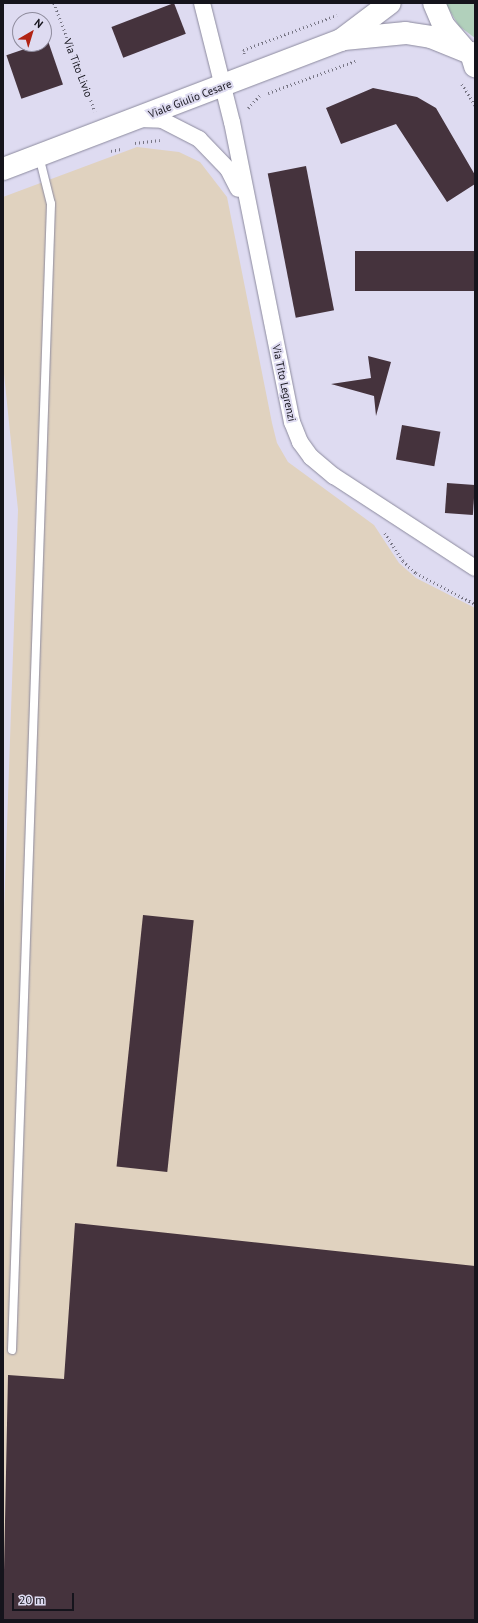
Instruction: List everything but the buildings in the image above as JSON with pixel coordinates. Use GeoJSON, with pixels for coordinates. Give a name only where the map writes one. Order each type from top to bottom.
{"type":"FeatureCollection","features":[{"type":"Feature","properties":{"kind":"street"},"geometry":{"type":"LineString","coordinates":[[202,3],[223,86]]}},
{"type":"Feature","properties":{"kind":"street","name":"Viale Giulio Cesare"},"geometry":{"type":"LineString","coordinates":[[341,40],[390,3]]}},
{"type":"Feature","properties":{"kind":"street"},"geometry":{"type":"LineString","coordinates":[[434,3],[444,26],[469,60]]}},
{"type":"Feature","properties":{"kind":"street","name":"Viale Giulio Cesare"},"geometry":{"type":"LineString","coordinates":[[3,169],[138,119],[341,40],[406,33],[431,37],[469,60]]}},
{"type":"Feature","properties":{"kind":"street","name":"Via Tito Legrenzi"},"geometry":{"type":"LineString","coordinates":[[223,86],[246,205],[292,422],[300,442],[311,457],[334,476],[475,568]]}},
{"type":"Feature","properties":{"kind":"street","name":"Via Tito Legrenzi"},"geometry":{"type":"LineString","coordinates":[[138,119],[162,120],[198,139],[228,169],[246,205]]}},
{"type":"Feature","properties":{"kind":"lane"},"geometry":{"type":"LineString","coordinates":[[12,1350],[51,204],[39,156]]}},
{"type":"Feature","properties":{"kind":"path","name":"Via Tito Livio"},"geometry":{"type":"LineString","coordinates":[[54,3],[112,153],[134,143],[168,141]]}},
{"type":"Feature","properties":{"kind":"path"},"geometry":{"type":"LineString","coordinates":[[262,95],[363,58]]}},
{"type":"Feature","properties":{"kind":"path"},"geometry":{"type":"LineString","coordinates":[[469,60],[475,105]]}},
{"type":"Feature","properties":{"kind":"shaded area"},"geometry":{"type":"Polygon","coordinates":[[[137,147],[179,152],[200,162],[227,197],[272,423],[277,443],[288,462],[374,525],[399,563],[416,578],[475,608],[475,1620],[3,1620],[3,941],[18,510],[3,364],[3,197],[137,147]]]}},
{"type":"Feature","properties":{"kind":"green space"},"geometry":{"type":"Polygon","coordinates":[[[445,3],[475,3],[475,38],[459,26],[445,3]]]}}]}
